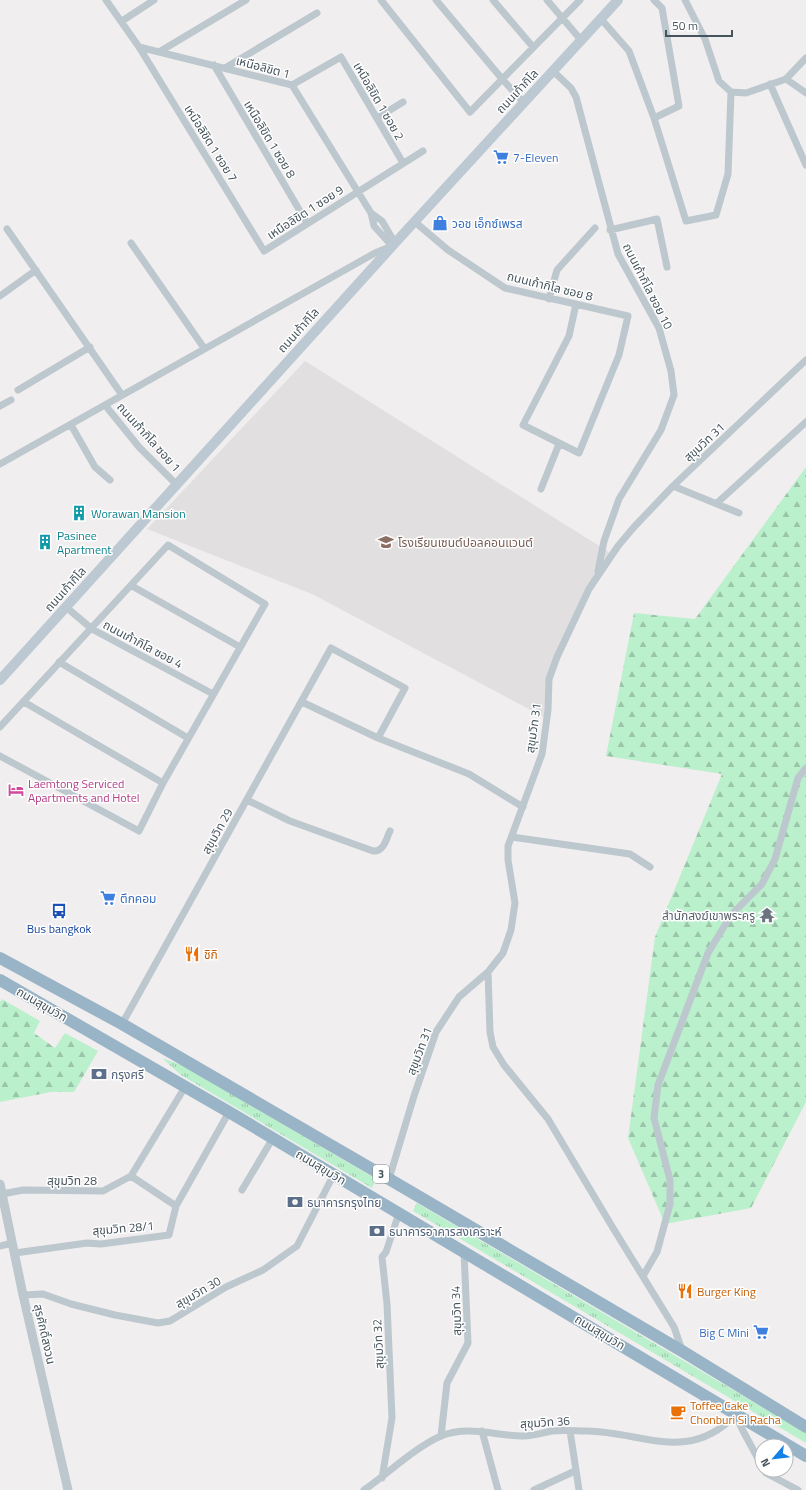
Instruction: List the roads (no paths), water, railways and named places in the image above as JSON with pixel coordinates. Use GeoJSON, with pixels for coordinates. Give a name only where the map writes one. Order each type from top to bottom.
{"type":"FeatureCollection","features":[{"type":"Feature","properties":{"kind":"highway","name":"ถนนสุขุมวิท"},"geometry":{"type":"LineString","coordinates":[[0,958],[122,1024],[390,1179],[682,1351],[806,1427]]}},
{"type":"Feature","properties":{"kind":"highway","name":"ถนนสุขุมวิท"},"geometry":{"type":"LineString","coordinates":[[0,980],[334,1174],[806,1456]]}},
{"type":"Feature","properties":{"kind":"main road","name":"ถนนเก้ากิโล"},"geometry":{"type":"LineString","coordinates":[[0,680],[393,244],[415,222],[618,0]]}},
{"type":"Feature","properties":{"kind":"street"},"geometry":{"type":"LineString","coordinates":[[106,0],[139,47]]}},
{"type":"Feature","properties":{"kind":"street"},"geometry":{"type":"LineString","coordinates":[[122,21],[154,0]]}},
{"type":"Feature","properties":{"kind":"street"},"geometry":{"type":"LineString","coordinates":[[159,52],[246,0]]}},
{"type":"Feature","properties":{"kind":"street"},"geometry":{"type":"LineString","coordinates":[[381,0],[470,112],[580,0]]}},
{"type":"Feature","properties":{"kind":"street"},"geometry":{"type":"LineString","coordinates":[[436,0],[502,80],[524,103]]}},
{"type":"Feature","properties":{"kind":"street"},"geometry":{"type":"LineString","coordinates":[[492,0],[533,47]]}},
{"type":"Feature","properties":{"kind":"street"},"geometry":{"type":"LineString","coordinates":[[547,0],[581,40]]}},
{"type":"Feature","properties":{"kind":"street"},"geometry":{"type":"LineString","coordinates":[[654,0],[662,8],[678,106],[654,118]]}},
{"type":"Feature","properties":{"kind":"street"},"geometry":{"type":"LineString","coordinates":[[685,0],[705,39],[719,81],[731,92],[746,93],[786,79],[806,58]]}},
{"type":"Feature","properties":{"kind":"street"},"geometry":{"type":"LineString","coordinates":[[225,68],[317,13]]}},
{"type":"Feature","properties":{"kind":"street"},"geometry":{"type":"LineString","coordinates":[[601,19],[629,51],[654,118],[686,221],[716,215],[728,174],[731,92]]}},
{"type":"Feature","properties":{"kind":"street","name":"เหนือลิขิต 1"},"geometry":{"type":"LineString","coordinates":[[139,47],[292,85],[371,213],[374,226],[393,244]]}},
{"type":"Feature","properties":{"kind":"street","name":"เหนือลิขิต 1 ซอย 7"},"geometry":{"type":"LineString","coordinates":[[139,47],[264,250]]}},
{"type":"Feature","properties":{"kind":"street","name":"เหนือลิขิต 1 ซอย 2"},"geometry":{"type":"LineString","coordinates":[[292,85],[341,57],[403,163]]}},
{"type":"Feature","properties":{"kind":"street","name":"เหนือลิขิต 1 ซอย 8"},"geometry":{"type":"LineString","coordinates":[[214,65],[307,223]]}},
{"type":"Feature","properties":{"kind":"street","name":"ถนนเก้ากิโล ซอย 10"},"geometry":{"type":"LineString","coordinates":[[553,72],[571,88],[576,97],[610,230],[618,254],[659,328],[671,371],[674,395],[661,430],[619,499],[604,541],[597,577]]}},
{"type":"Feature","properties":{"kind":"street"},"geometry":{"type":"LineString","coordinates":[[786,79],[806,93]]}},
{"type":"Feature","properties":{"kind":"street"},"geometry":{"type":"LineString","coordinates":[[770,84],[806,165]]}},
{"type":"Feature","properties":{"kind":"street"},"geometry":{"type":"LineString","coordinates":[[376,118],[404,102]]}},
{"type":"Feature","properties":{"kind":"street","name":"เหนือลิขิต 1 ซอย 9"},"geometry":{"type":"LineString","coordinates":[[264,250],[423,151]]}},
{"type":"Feature","properties":{"kind":"street"},"geometry":{"type":"LineString","coordinates":[[610,230],[657,220],[667,267]]}},
{"type":"Feature","properties":{"kind":"street","name":"ถนนเก้ากิโล ซอย 8"},"geometry":{"type":"LineString","coordinates":[[415,222],[448,250],[490,280],[505,288],[628,316],[619,355],[579,453],[559,444]]}},
{"type":"Feature","properties":{"kind":"street"},"geometry":{"type":"LineString","coordinates":[[549,299],[557,270],[594,228]]}},
{"type":"Feature","properties":{"kind":"street"},"geometry":{"type":"LineString","coordinates":[[7,229],[122,395]]}},
{"type":"Feature","properties":{"kind":"street"},"geometry":{"type":"LineString","coordinates":[[131,243],[204,348]]}},
{"type":"Feature","properties":{"kind":"street"},"geometry":{"type":"LineString","coordinates":[[0,464],[204,348],[393,244]]}},
{"type":"Feature","properties":{"kind":"street"},"geometry":{"type":"LineString","coordinates":[[0,296],[36,270]]}},
{"type":"Feature","properties":{"kind":"street"},"geometry":{"type":"LineString","coordinates":[[541,489],[559,444],[523,425],[569,336],[576,304]]}},
{"type":"Feature","properties":{"kind":"street"},"geometry":{"type":"LineString","coordinates":[[18,390],[90,347]]}},
{"type":"Feature","properties":{"kind":"street","name":"สุขุมวิท 31"},"geometry":{"type":"LineString","coordinates":[[390,1179],[414,1096],[436,1032],[460,997],[488,972],[503,953],[511,930],[515,903],[508,860],[508,846],[542,754],[548,710],[549,679],[556,657],[589,590],[618,546],[674,486],[806,360]]}},
{"type":"Feature","properties":{"kind":"street"},"geometry":{"type":"LineString","coordinates":[[0,406],[11,400]]}},
{"type":"Feature","properties":{"kind":"street","name":"ถนนเก้ากิโล ซอย 1"},"geometry":{"type":"LineString","coordinates":[[105,405],[139,447],[176,484]]}},
{"type":"Feature","properties":{"kind":"street"},"geometry":{"type":"LineString","coordinates":[[717,503],[806,422]]}},
{"type":"Feature","properties":{"kind":"street"},"geometry":{"type":"LineString","coordinates":[[71,425],[95,466],[110,480]]}},
{"type":"Feature","properties":{"kind":"street"},"geometry":{"type":"LineString","coordinates":[[674,486],[739,513]]}},
{"type":"Feature","properties":{"kind":"street"},"geometry":{"type":"LineString","coordinates":[[0,727],[59,662],[132,586],[168,545],[265,604],[163,783],[139,831],[0,756]]}},
{"type":"Feature","properties":{"kind":"street"},"geometry":{"type":"LineString","coordinates":[[132,586],[240,646]]}},
{"type":"Feature","properties":{"kind":"street","name":"ถนนเก้ากิโล ซอย 4"},"geometry":{"type":"LineString","coordinates":[[66,607],[92,629],[213,694]]}},
{"type":"Feature","properties":{"kind":"street","name":"สุขุมวิท 29"},"geometry":{"type":"LineString","coordinates":[[122,1024],[331,648],[405,688],[378,738]]}},
{"type":"Feature","properties":{"kind":"street"},"geometry":{"type":"LineString","coordinates":[[59,662],[188,738]]}},
{"type":"Feature","properties":{"kind":"street"},"geometry":{"type":"LineString","coordinates":[[24,702],[163,783]]}},
{"type":"Feature","properties":{"kind":"street"},"geometry":{"type":"LineString","coordinates":[[302,702],[378,738],[469,774],[523,807]]}},
{"type":"Feature","properties":{"kind":"street"},"geometry":{"type":"LineString","coordinates":[[643,1276],[657,1252],[670,1204],[670,1180],[654,1118],[658,1085],[708,953],[731,915],[762,884],[775,859],[798,778],[806,768]]}},
{"type":"Feature","properties":{"kind":"street"},"geometry":{"type":"LineString","coordinates":[[247,800],[297,824],[373,851],[382,849],[390,830]]}},
{"type":"Feature","properties":{"kind":"street"},"geometry":{"type":"LineString","coordinates":[[512,837],[630,854],[650,867]]}},
{"type":"Feature","properties":{"kind":"street"},"geometry":{"type":"LineString","coordinates":[[488,972],[490,1032],[493,1047],[504,1065],[548,1119],[612,1228],[674,1327],[682,1351]]}},
{"type":"Feature","properties":{"kind":"street"},"geometry":{"type":"LineString","coordinates":[[176,1206],[131,1176],[185,1087]]}},
{"type":"Feature","properties":{"kind":"street","name":"สุขุมวิท 28/1"},"geometry":{"type":"LineString","coordinates":[[15,1253],[88,1243],[101,1244],[169,1235],[176,1206],[229,1112]]}},
{"type":"Feature","properties":{"kind":"street"},"geometry":{"type":"LineString","coordinates":[[242,1190],[273,1138]]}},
{"type":"Feature","properties":{"kind":"street","name":"สุขุมวิท 30"},"geometry":{"type":"LineString","coordinates":[[23,1296],[43,1294],[71,1304],[115,1315],[158,1323],[170,1321],[226,1287],[263,1270],[297,1246],[334,1174]]}},
{"type":"Feature","properties":{"kind":"street","name":"สุขุมวิท 28"},"geometry":{"type":"LineString","coordinates":[[2,1194],[23,1190],[103,1191],[131,1176]]}},
{"type":"Feature","properties":{"kind":"street","name":"สุรศักดิ์สงวน"},"geometry":{"type":"LineString","coordinates":[[0,1184],[23,1296],[68,1490]]}},
{"type":"Feature","properties":{"kind":"street","name":"สุขุมวิท 32"},"geometry":{"type":"LineString","coordinates":[[382,1478],[392,1418],[387,1304],[382,1257],[386,1252],[399,1213]]}},
{"type":"Feature","properties":{"kind":"street"},"geometry":{"type":"LineString","coordinates":[[0,1246],[12,1243]]}},
{"type":"Feature","properties":{"kind":"street","name":"สุขุมวิท 34"},"geometry":{"type":"LineString","coordinates":[[441,1436],[447,1383],[468,1343],[464,1252]]}},
{"type":"Feature","properties":{"kind":"street"},"geometry":{"type":"LineString","coordinates":[[736,1415],[754,1451]]}},
{"type":"Feature","properties":{"kind":"street","name":"สุขุมวิท 36"},"geometry":{"type":"LineString","coordinates":[[364,1490],[424,1445],[441,1436],[467,1430],[525,1436],[552,1431],[590,1431],[678,1443],[700,1439],[729,1422],[736,1415]]}},
{"type":"Feature","properties":{"kind":"street"},"geometry":{"type":"LineString","coordinates":[[482,1431],[498,1490]]}},
{"type":"Feature","properties":{"kind":"street"},"geometry":{"type":"LineString","coordinates":[[570,1431],[579,1490]]}},
{"type":"Feature","properties":{"kind":"street"},"geometry":{"type":"LineString","coordinates":[[534,1490],[575,1471]]}},
{"type":"Feature","properties":{"kind":"street"},"geometry":{"type":"LineString","coordinates":[[774,1478],[798,1490]]}},
{"type":"Feature","properties":{"kind":"place","name":"7-Eleven"},"geometry":{"type":"Point","coordinates":[501,157]}},
{"type":"Feature","properties":{"kind":"place","name":"วอช เอ็กซ์เพรส"},"geometry":{"type":"Point","coordinates":[440,223]}},
{"type":"Feature","properties":{"kind":"place","name":"Worawan Mansion"},"geometry":{"type":"Point","coordinates":[79,513]}},
{"type":"Feature","properties":{"kind":"place","name":"Pasinee Apartment"},"geometry":{"type":"Point","coordinates":[45,542]}},
{"type":"Feature","properties":{"kind":"place","name":"โรงเรียนเซนต์ปอลคอนแวนต์"},"geometry":{"type":"Point","coordinates":[386,542]}},
{"type":"Feature","properties":{"kind":"place","name":"Laemtong Serviced Apartments and Hotel"},"geometry":{"type":"Point","coordinates":[16,790]}},
{"type":"Feature","properties":{"kind":"place","name":"ตึกคอม"},"geometry":{"type":"Point","coordinates":[108,898]}},
{"type":"Feature","properties":{"kind":"place","name":"Bus bangkok"},"geometry":{"type":"Point","coordinates":[59,911]}},
{"type":"Feature","properties":{"kind":"place","name":"สำนักสงฆ์เขาพระครู"},"geometry":{"type":"Point","coordinates":[767,915]}},
{"type":"Feature","properties":{"kind":"place","name":"ชิกิ"},"geometry":{"type":"Point","coordinates":[192,954]}},
{"type":"Feature","properties":{"kind":"place","name":"กรุงศรี"},"geometry":{"type":"Point","coordinates":[99,1074]}},
{"type":"Feature","properties":{"kind":"place","name":"ธนาคารกรุงไทย"},"geometry":{"type":"Point","coordinates":[295,1202]}},
{"type":"Feature","properties":{"kind":"place","name":"ธนาคารอาคารสงเคราะห์"},"geometry":{"type":"Point","coordinates":[377,1231]}},
{"type":"Feature","properties":{"kind":"place","name":"Burger King"},"geometry":{"type":"Point","coordinates":[685,1291]}},
{"type":"Feature","properties":{"kind":"place","name":"Big C Mini"},"geometry":{"type":"Point","coordinates":[761,1332]}},
{"type":"Feature","properties":{"kind":"place","name":"Toffee Cake Chonburi Si Racha"},"geometry":{"type":"Point","coordinates":[678,1412]}}]}
